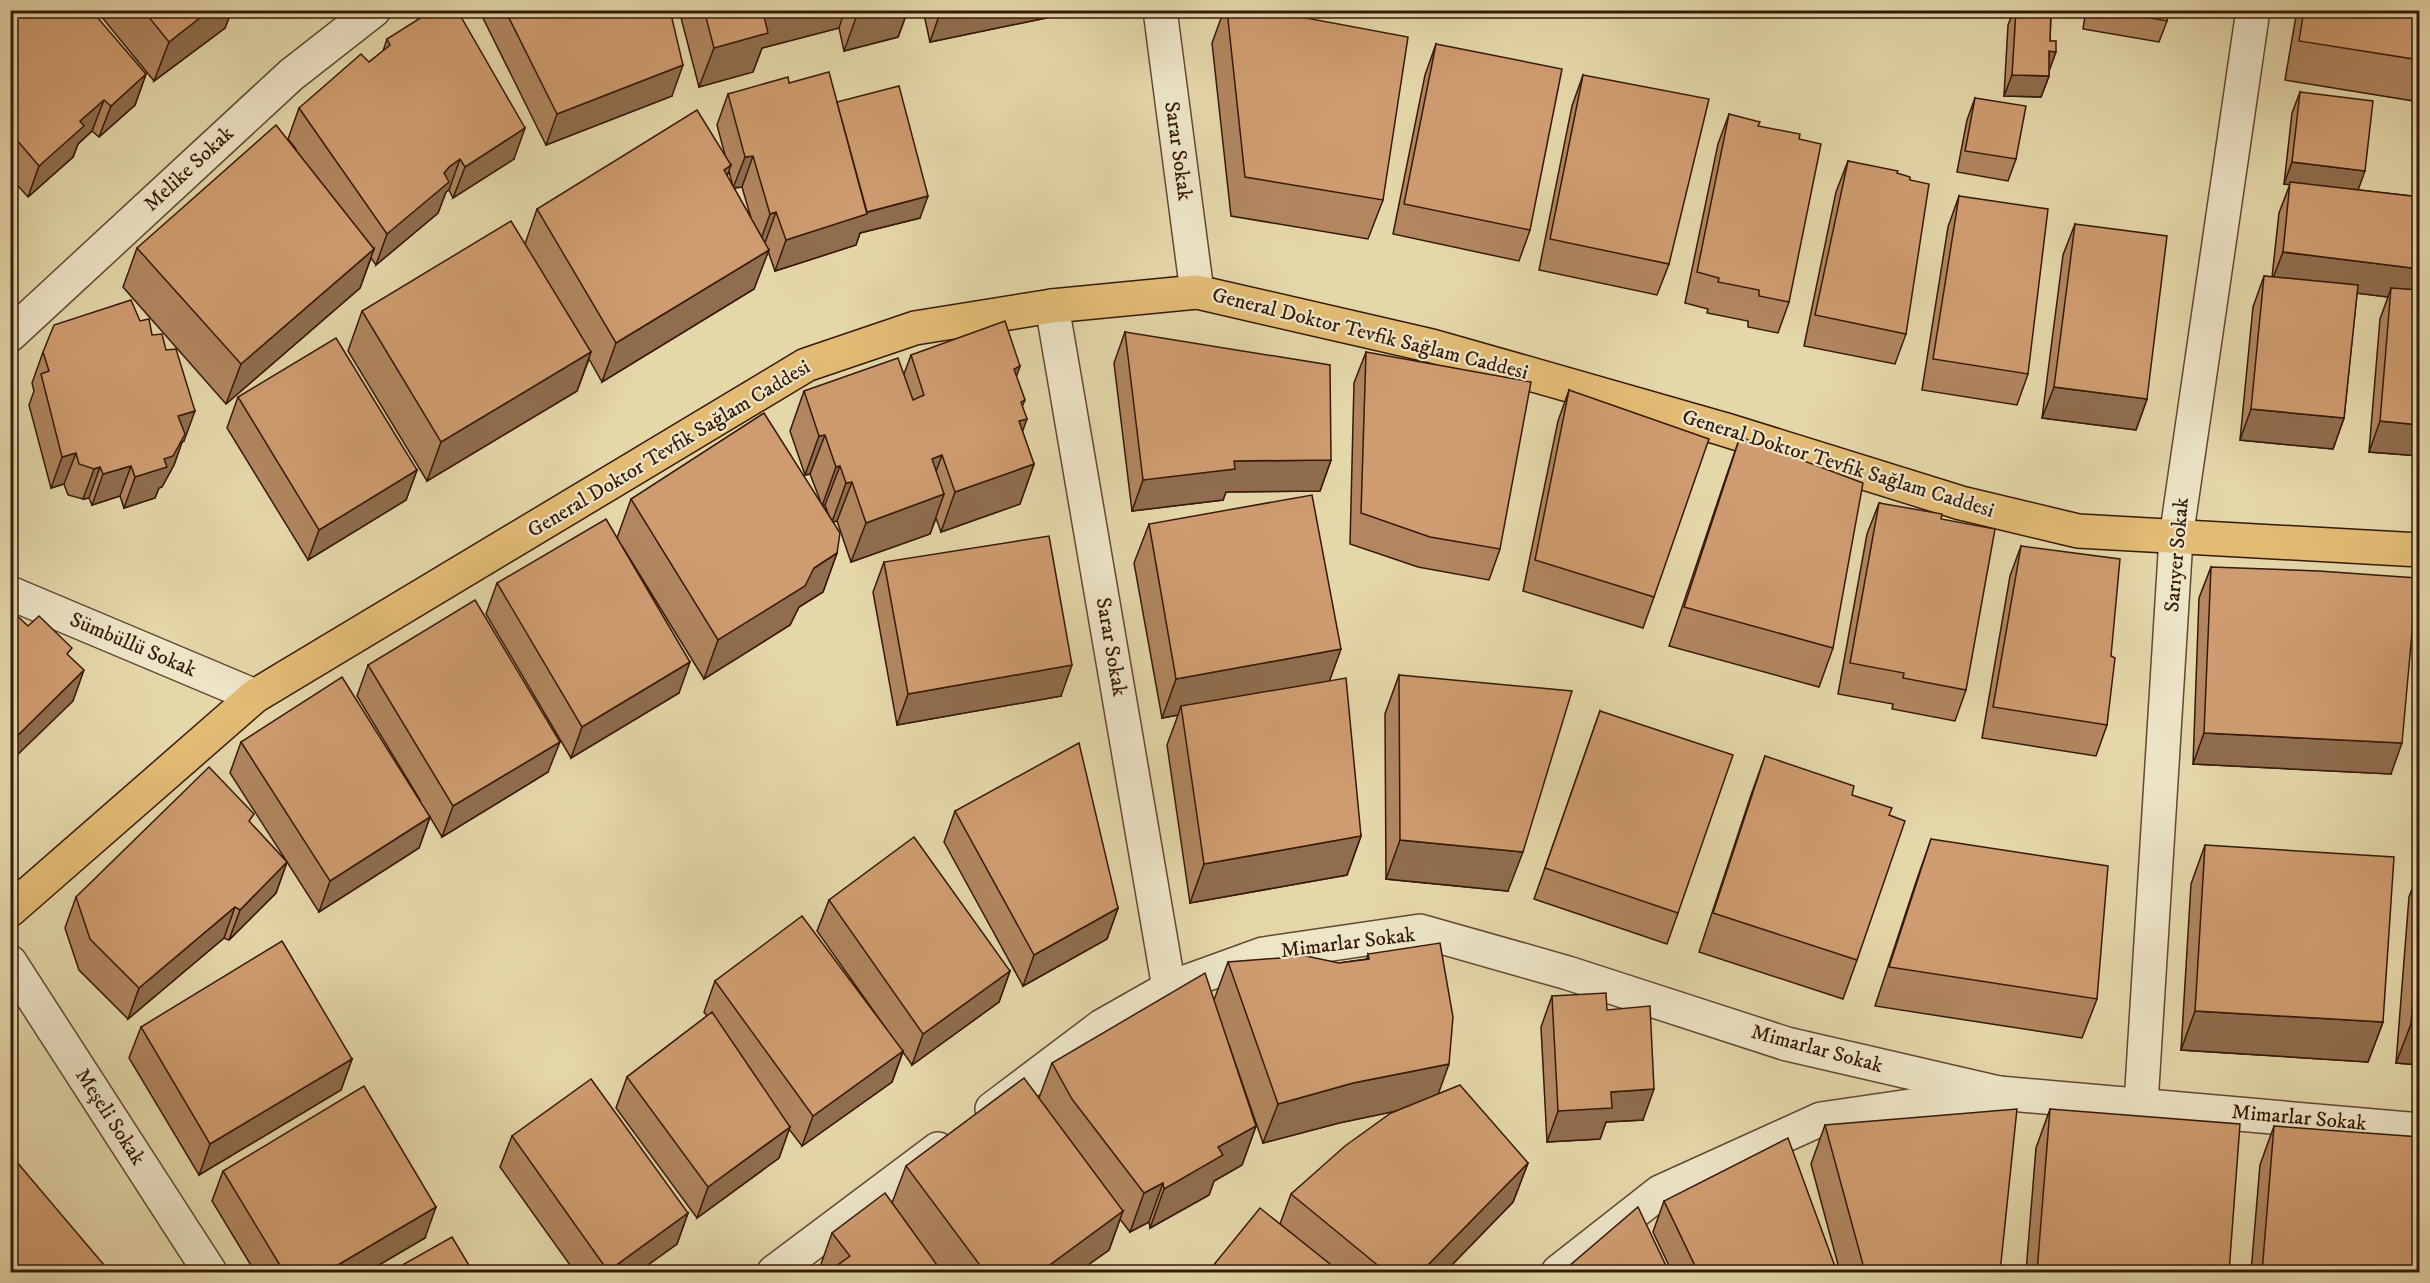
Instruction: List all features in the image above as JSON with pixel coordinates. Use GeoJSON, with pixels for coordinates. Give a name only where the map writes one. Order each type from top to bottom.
{"type":"FeatureCollection","features":[{"type":"Feature","properties":{"kind":"main road","name":"General Doktor Tevfik Sağlam Caddesi"},"geometry":{"type":"LineString","coordinates":[[10,910],[255,696],[806,365],[915,328],[1052,306],[1197,292],[1432,346],[1723,429],[1961,503],[2078,531],[2420,550]]}},
{"type":"Feature","properties":{"kind":"street","name":"Melike Sokak"},"geometry":{"type":"LineString","coordinates":[[10,335],[291,75],[374,10]]}},
{"type":"Feature","properties":{"kind":"street","name":"Sarar Sokak"},"geometry":{"type":"LineString","coordinates":[[1160,10],[1197,292]]}},
{"type":"Feature","properties":{"kind":"street","name":"Sarıyer Sokak"},"geometry":{"type":"LineString","coordinates":[[2141,1104],[2176,538],[2253,10]]}},
{"type":"Feature","properties":{"kind":"street","name":"Sarar Sokak"},"geometry":{"type":"LineString","coordinates":[[1052,306],[1169,988]]}},
{"type":"Feature","properties":{"kind":"street","name":"Sümbüllü Sokak"},"geometry":{"type":"LineString","coordinates":[[10,593],[255,696]]}},
{"type":"Feature","properties":{"kind":"street","name":"Mimarlar Sokak"},"geometry":{"type":"LineString","coordinates":[[774,1272],[1102,1026],[1169,988],[1263,954],[1419,931],[1568,973],[1787,1044],[1999,1093],[2420,1130]]}},
{"type":"Feature","properties":{"kind":"street","name":"Meşeli Sokak"},"geometry":{"type":"LineString","coordinates":[[10,963],[210,1272]]}},
{"type":"Feature","properties":{"kind":"street","name":"Mimarlar Sokak"},"geometry":{"type":"LineString","coordinates":[[1558,1272],[1660,1192],[1821,1119],[1999,1093]]}},
{"type":"Feature","properties":{"kind":"building"},"geometry":{"type":"Polygon","coordinates":[[[10,10],[91,10],[146,74],[111,106],[104,100],[80,121],[84,126],[39,166],[10,132],[10,10]]]}},
{"type":"Feature","properties":{"kind":"building"},"geometry":{"type":"Polygon","coordinates":[[[143,10],[210,10],[169,42],[143,10]]]}},
{"type":"Feature","properties":{"kind":"building"},"geometry":{"type":"Polygon","coordinates":[[[433,10],[457,10],[525,128],[465,167],[460,159],[449,167],[444,173],[449,182],[387,234],[299,108],[361,54],[369,62],[390,45],[387,39],[433,10]]]}},
{"type":"Feature","properties":{"kind":"building"},"geometry":{"type":"Polygon","coordinates":[[[505,10],[670,10],[683,65],[557,114],[505,10]]]}},
{"type":"Feature","properties":{"kind":"building"},"geometry":{"type":"Polygon","coordinates":[[[704,10],[769,10],[763,12],[768,33],[714,48],[704,10]]]}},
{"type":"Feature","properties":{"kind":"building"},"geometry":{"type":"Polygon","coordinates":[[[1227,10],[1263,10],[1408,37],[1383,200],[1245,177],[1227,10]]]}},
{"type":"Feature","properties":{"kind":"building"},"geometry":{"type":"Polygon","coordinates":[[[2016,10],[2051,10],[2050,41],[2056,41],[2056,52],[2049,51],[2049,76],[2012,75],[2016,10]]]}},
{"type":"Feature","properties":{"kind":"building"},"geometry":{"type":"Polygon","coordinates":[[[2106,10],[2169,10],[2167,21],[2106,10]]]}},
{"type":"Feature","properties":{"kind":"building"},"geometry":{"type":"Polygon","coordinates":[[[2304,10],[2420,10],[2420,60],[2299,41],[2304,10]]]}},
{"type":"Feature","properties":{"kind":"building"},"geometry":{"type":"Polygon","coordinates":[[[1436,44],[1562,69],[1530,230],[1404,204],[1436,44]]]}},
{"type":"Feature","properties":{"kind":"building"},"geometry":{"type":"Polygon","coordinates":[[[829,72],[867,214],[786,240],[776,212],[770,214],[753,156],[745,157],[728,94],[788,77],[789,83],[829,72]]]}},
{"type":"Feature","properties":{"kind":"building"},"geometry":{"type":"Polygon","coordinates":[[[1583,75],[1709,99],[1669,264],[1550,239],[1583,75]]]}},
{"type":"Feature","properties":{"kind":"building"},"geometry":{"type":"Polygon","coordinates":[[[899,86],[928,196],[867,212],[837,102],[899,86]]]}},
{"type":"Feature","properties":{"kind":"building"},"geometry":{"type":"Polygon","coordinates":[[[2300,92],[2373,101],[2365,171],[2292,162],[2300,92]]]}},
{"type":"Feature","properties":{"kind":"building"},"geometry":{"type":"Polygon","coordinates":[[[1975,98],[2026,106],[2016,159],[1965,151],[1975,98]]]}},
{"type":"Feature","properties":{"kind":"building"},"geometry":{"type":"Polygon","coordinates":[[[697,110],[731,165],[724,170],[769,250],[616,343],[537,209],[697,110]]]}},
{"type":"Feature","properties":{"kind":"building"},"geometry":{"type":"Polygon","coordinates":[[[1729,114],[1760,122],[1758,126],[1800,134],[1799,139],[1821,144],[1789,302],[1759,296],[1759,290],[1718,282],[1719,278],[1697,272],[1729,114]]]}},
{"type":"Feature","properties":{"kind":"building"},"geometry":{"type":"Polygon","coordinates":[[[276,125],[374,249],[241,364],[137,248],[276,125]]]}},
{"type":"Feature","properties":{"kind":"building"},"geometry":{"type":"Polygon","coordinates":[[[1848,161],[1898,171],[1897,173],[1910,177],[1910,180],[1929,184],[1906,334],[1815,315],[1848,161]]]}},
{"type":"Feature","properties":{"kind":"building"},"geometry":{"type":"Polygon","coordinates":[[[2290,182],[2420,197],[2420,269],[2283,252],[2290,182]]]}},
{"type":"Feature","properties":{"kind":"building"},"geometry":{"type":"Polygon","coordinates":[[[1959,196],[2048,209],[2028,374],[1933,359],[1959,196]]]}},
{"type":"Feature","properties":{"kind":"building"},"geometry":{"type":"Polygon","coordinates":[[[511,221],[591,352],[441,442],[362,311],[511,221]]]}},
{"type":"Feature","properties":{"kind":"building"},"geometry":{"type":"Polygon","coordinates":[[[2075,224],[2167,236],[2147,399],[2054,387],[2075,224]]]}},
{"type":"Feature","properties":{"kind":"building"},"geometry":{"type":"Polygon","coordinates":[[[2264,276],[2358,285],[2344,418],[2251,409],[2264,276]]]}},
{"type":"Feature","properties":{"kind":"building"},"geometry":{"type":"Polygon","coordinates":[[[2391,288],[2420,290],[2420,425],[2380,421],[2391,288]]]}},
{"type":"Feature","properties":{"kind":"building"},"geometry":{"type":"Polygon","coordinates":[[[131,300],[140,321],[149,319],[152,335],[162,334],[166,350],[176,349],[195,411],[178,416],[185,434],[173,456],[164,459],[167,467],[135,477],[131,466],[103,474],[100,467],[94,469],[79,464],[76,453],[62,457],[41,374],[49,371],[43,352],[54,325],[131,300]]]}},
{"type":"Feature","properties":{"kind":"building"},"geometry":{"type":"Polygon","coordinates":[[[1005,321],[1020,366],[1014,369],[1025,400],[1021,402],[1027,419],[1019,421],[1034,464],[955,492],[942,455],[932,459],[944,494],[866,523],[852,482],[846,483],[840,466],[836,467],[825,435],[819,436],[804,391],[898,358],[913,400],[924,395],[911,355],[1005,321]]]}},
{"type":"Feature","properties":{"kind":"building"},"geometry":{"type":"Polygon","coordinates":[[[1125,332],[1330,365],[1331,460],[1234,461],[1235,469],[1143,480],[1125,332]]]}},
{"type":"Feature","properties":{"kind":"building"},"geometry":{"type":"Polygon","coordinates":[[[336,338],[417,470],[319,530],[238,397],[336,338]]]}},
{"type":"Feature","properties":{"kind":"building"},"geometry":{"type":"Polygon","coordinates":[[[1366,352],[1531,382],[1500,549],[1430,537],[1361,513],[1366,352]]]}},
{"type":"Feature","properties":{"kind":"building"},"geometry":{"type":"Polygon","coordinates":[[[1569,390],[1709,439],[1654,597],[1535,560],[1569,390]]]}},
{"type":"Feature","properties":{"kind":"building"},"geometry":{"type":"Polygon","coordinates":[[[764,413],[840,533],[837,553],[814,568],[805,586],[718,640],[631,499],[764,413]]]}},
{"type":"Feature","properties":{"kind":"building"},"geometry":{"type":"Polygon","coordinates":[[[1740,437],[1863,483],[1833,648],[1684,607],[1740,437]]]}},
{"type":"Feature","properties":{"kind":"building"},"geometry":{"type":"Polygon","coordinates":[[[1312,495],[1341,649],[1176,679],[1149,524],[1312,495]]]}},
{"type":"Feature","properties":{"kind":"building"},"geometry":{"type":"Polygon","coordinates":[[[1879,503],[1942,514],[1941,519],[1995,529],[1966,690],[1903,678],[1904,673],[1850,663],[1879,503]]]}},
{"type":"Feature","properties":{"kind":"building"},"geometry":{"type":"Polygon","coordinates":[[[606,519],[690,662],[582,727],[497,583],[606,519]]]}},
{"type":"Feature","properties":{"kind":"building"},"geometry":{"type":"Polygon","coordinates":[[[1049,536],[1072,665],[908,694],[884,562],[1049,536]]]}},
{"type":"Feature","properties":{"kind":"building"},"geometry":{"type":"Polygon","coordinates":[[[2021,546],[2120,559],[2111,656],[2115,658],[2107,725],[1993,707],[2021,546]]]}},
{"type":"Feature","properties":{"kind":"building"},"geometry":{"type":"Polygon","coordinates":[[[2211,567],[2417,578],[2402,743],[2204,733],[2211,567]]]}},
{"type":"Feature","properties":{"kind":"building"},"geometry":{"type":"Polygon","coordinates":[[[475,600],[560,742],[453,806],[368,665],[475,600]]]}},
{"type":"Feature","properties":{"kind":"building"},"geometry":{"type":"Polygon","coordinates":[[[10,609],[28,626],[39,616],[72,648],[67,654],[84,670],[10,743],[10,609]]]}},
{"type":"Feature","properties":{"kind":"building"},"geometry":{"type":"Polygon","coordinates":[[[1399,675],[1572,691],[1523,852],[1400,840],[1399,675]]]}},
{"type":"Feature","properties":{"kind":"building"},"geometry":{"type":"Polygon","coordinates":[[[342,677],[430,817],[330,881],[241,742],[342,677]]]}},
{"type":"Feature","properties":{"kind":"building"},"geometry":{"type":"Polygon","coordinates":[[[1346,678],[1361,836],[1204,864],[1181,706],[1346,678]]]}},
{"type":"Feature","properties":{"kind":"building"},"geometry":{"type":"Polygon","coordinates":[[[1600,711],[1733,755],[1678,913],[1545,868],[1600,711]]]}},
{"type":"Feature","properties":{"kind":"building"},"geometry":{"type":"Polygon","coordinates":[[[1079,743],[1118,908],[1034,955],[955,811],[1079,743]]]}},
{"type":"Feature","properties":{"kind":"building"},"geometry":{"type":"Polygon","coordinates":[[[1765,756],[1854,786],[1852,795],[1892,808],[1889,815],[1905,821],[1857,960],[1713,913],[1765,756]]]}},
{"type":"Feature","properties":{"kind":"building"},"geometry":{"type":"Polygon","coordinates":[[[209,767],[254,814],[249,821],[287,862],[240,910],[235,907],[139,988],[90,939],[76,897],[209,767]]]}},
{"type":"Feature","properties":{"kind":"building"},"geometry":{"type":"Polygon","coordinates":[[[914,837],[1010,971],[923,1034],[829,900],[914,837]]]}},
{"type":"Feature","properties":{"kind":"building"},"geometry":{"type":"Polygon","coordinates":[[[1931,839],[2108,866],[2097,999],[1889,967],[1931,839]]]}},
{"type":"Feature","properties":{"kind":"building"},"geometry":{"type":"Polygon","coordinates":[[[2205,845],[2394,857],[2383,1022],[2195,1011],[2205,845]]]}},
{"type":"Feature","properties":{"kind":"building"},"geometry":{"type":"Polygon","coordinates":[[[2420,911],[2420,1024],[2411,1024],[2420,911]]]}},
{"type":"Feature","properties":{"kind":"building"},"geometry":{"type":"Polygon","coordinates":[[[802,916],[903,1051],[813,1116],[715,981],[802,916]]]}},
{"type":"Feature","properties":{"kind":"building"},"geometry":{"type":"Polygon","coordinates":[[[282,941],[352,1059],[210,1144],[141,1027],[282,941]]]}},
{"type":"Feature","properties":{"kind":"building"},"geometry":{"type":"Polygon","coordinates":[[[1440,943],[1453,1017],[1449,1064],[1353,1083],[1278,1104],[1228,962],[1306,956],[1339,963],[1369,959],[1368,954],[1440,943]]]}},
{"type":"Feature","properties":{"kind":"building"},"geometry":{"type":"Polygon","coordinates":[[[1205,973],[1256,1126],[1218,1147],[1223,1155],[1164,1189],[1163,1183],[1144,1193],[1072,1099],[1052,1063],[1205,973]]]}},
{"type":"Feature","properties":{"kind":"building"},"geometry":{"type":"Polygon","coordinates":[[[1606,993],[1607,1010],[1650,1006],[1654,1089],[1611,1092],[1612,1108],[1558,1111],[1552,996],[1606,993]]]}},
{"type":"Feature","properties":{"kind":"building"},"geometry":{"type":"Polygon","coordinates":[[[712,1012],[790,1127],[708,1187],[627,1077],[712,1012]]]}},
{"type":"Feature","properties":{"kind":"building"},"geometry":{"type":"Polygon","coordinates":[[[1024,1078],[1123,1211],[1040,1272],[985,1272],[906,1166],[1024,1078]]]}},
{"type":"Feature","properties":{"kind":"building"},"geometry":{"type":"Polygon","coordinates":[[[591,1079],[688,1213],[608,1271],[512,1136],[591,1079]]]}},
{"type":"Feature","properties":{"kind":"building"},"geometry":{"type":"Polygon","coordinates":[[[1460,1085],[1528,1163],[1421,1272],[1386,1272],[1291,1194],[1345,1146],[1391,1113],[1460,1085]]]}},
{"type":"Feature","properties":{"kind":"building"},"geometry":{"type":"Polygon","coordinates":[[[364,1086],[436,1207],[326,1272],[284,1272],[223,1171],[364,1086]]]}},
{"type":"Feature","properties":{"kind":"building"},"geometry":{"type":"Polygon","coordinates":[[[2017,1109],[2000,1272],[1865,1272],[1825,1125],[2017,1109]]]}},
{"type":"Feature","properties":{"kind":"building"},"geometry":{"type":"Polygon","coordinates":[[[2050,1109],[2240,1124],[2229,1272],[2037,1272],[2050,1109]]]}},
{"type":"Feature","properties":{"kind":"building"},"geometry":{"type":"Polygon","coordinates":[[[2274,1126],[2420,1137],[2420,1272],[2262,1272],[2274,1126]]]}},
{"type":"Feature","properties":{"kind":"building"},"geometry":{"type":"Polygon","coordinates":[[[1788,1138],[1837,1272],[1698,1272],[1664,1201],[1788,1138]]]}},
{"type":"Feature","properties":{"kind":"building"},"geometry":{"type":"Polygon","coordinates":[[[10,1154],[110,1272],[10,1272],[10,1154]]]}},
{"type":"Feature","properties":{"kind":"building"},"geometry":{"type":"Polygon","coordinates":[[[885,1193],[942,1272],[828,1272],[850,1256],[832,1233],[885,1193]]]}},
{"type":"Feature","properties":{"kind":"building"},"geometry":{"type":"Polygon","coordinates":[[[1638,1207],[1669,1272],[1562,1272],[1638,1207]]]}},
{"type":"Feature","properties":{"kind":"building"},"geometry":{"type":"Polygon","coordinates":[[[1260,1208],[1340,1272],[1208,1272],[1260,1208]]]}},
{"type":"Feature","properties":{"kind":"building"},"geometry":{"type":"Polygon","coordinates":[[[452,1237],[473,1272],[390,1272],[452,1237]]]}}]}
